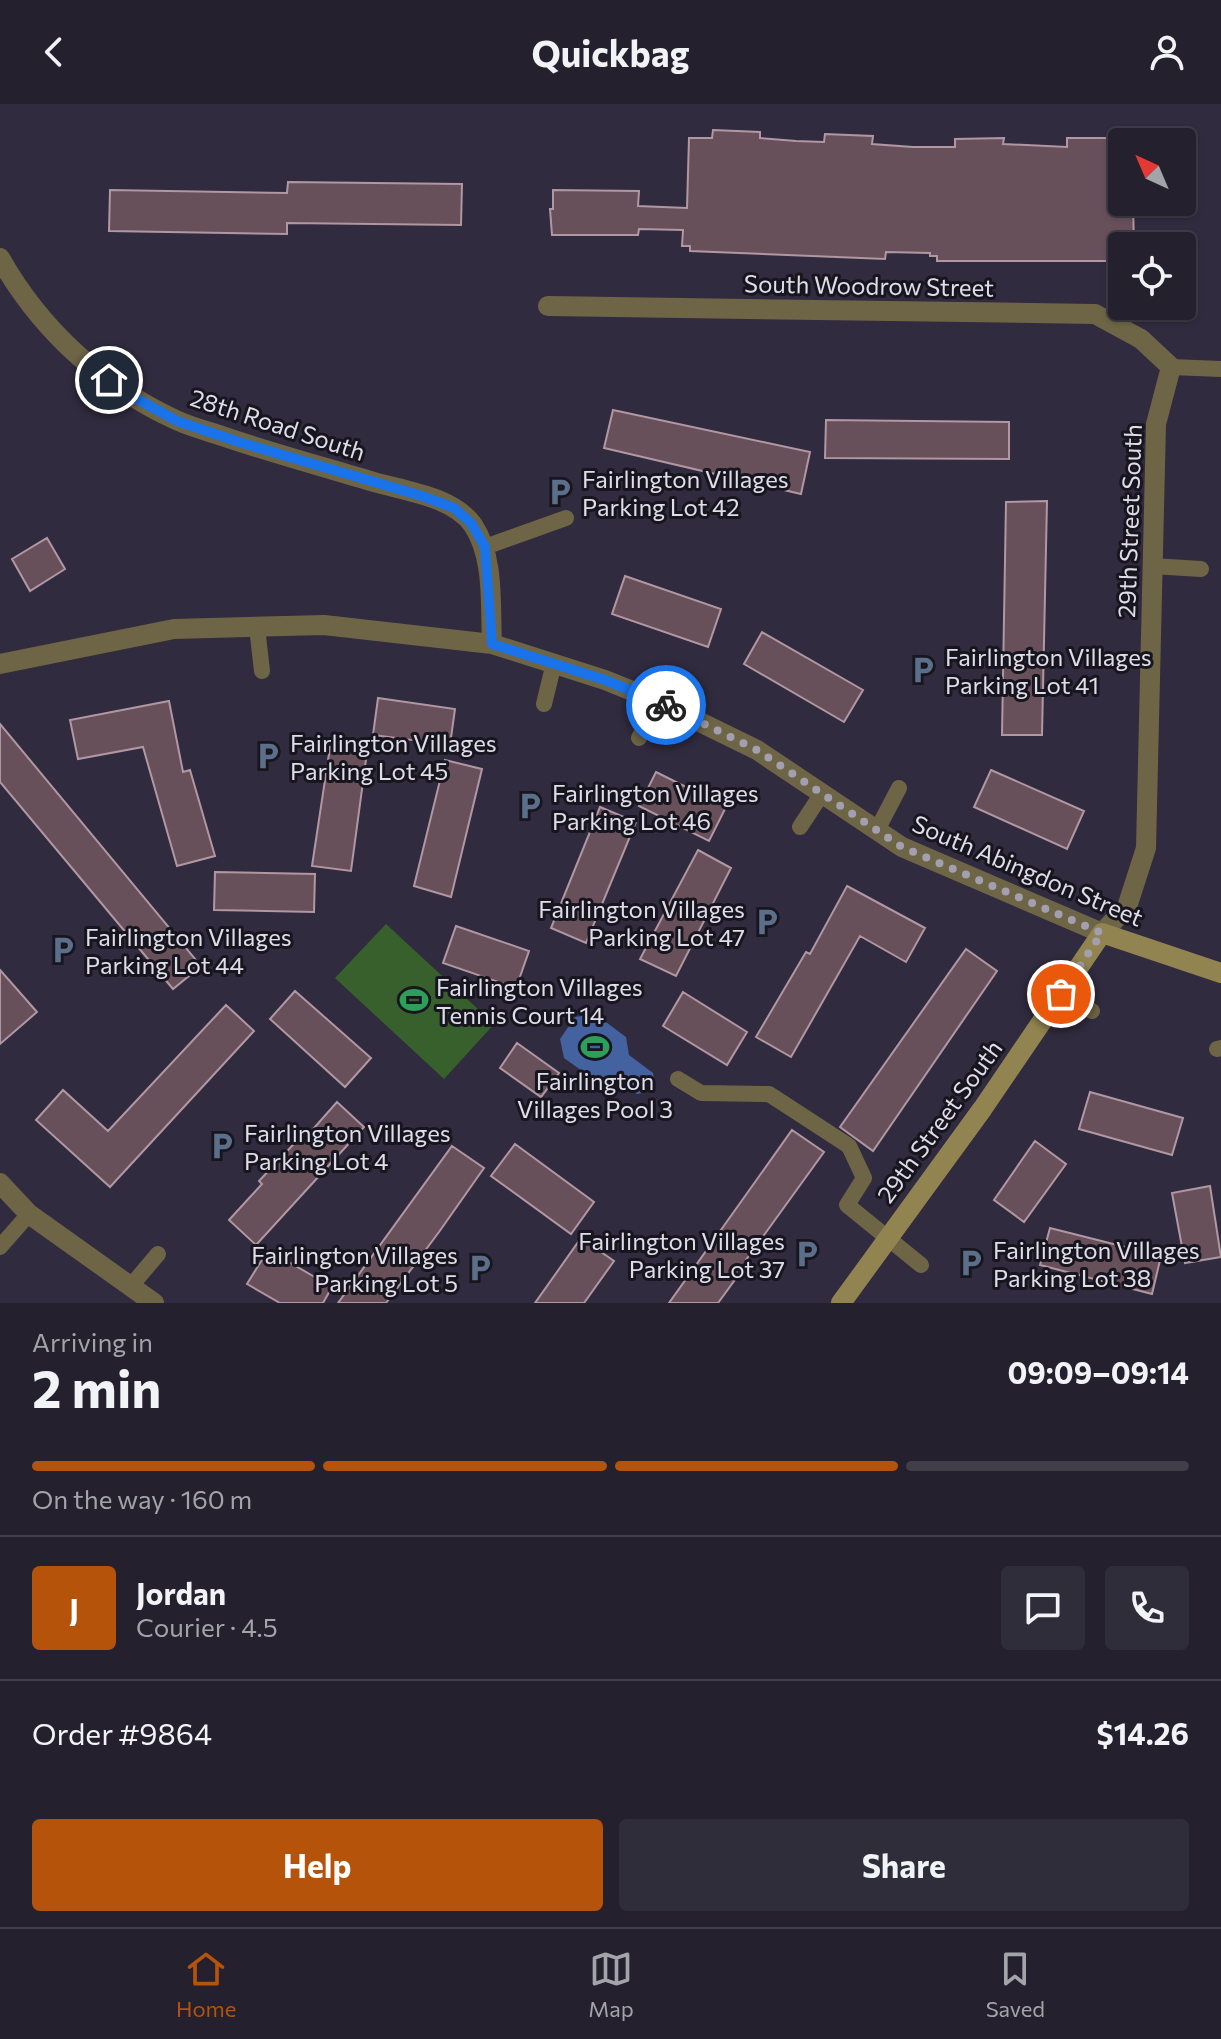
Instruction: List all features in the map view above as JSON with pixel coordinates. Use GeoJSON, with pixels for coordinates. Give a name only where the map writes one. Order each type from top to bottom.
{"type":"FeatureCollection","features":[{"type":"Feature","properties":{"kind":"street","name":"28th Road South"},"geometry":{"type":"LineString","coordinates":[[0,258],[18,290],[71,352],[128,394],[177,421],[454,508],[471,523],[485,547]]}},
{"type":"Feature","properties":{"kind":"street","name":"South Woodrow Street"},"geometry":{"type":"LineString","coordinates":[[548,306],[1095,314],[1141,339],[1171,367]]}},
{"type":"Feature","properties":{"kind":"street","name":"29th Street South"},"geometry":{"type":"LineString","coordinates":[[841,1303],[983,1108],[1102,933],[1127,907],[1146,848],[1156,424],[1171,367]]}},
{"type":"Feature","properties":{"kind":"street"},"geometry":{"type":"LineString","coordinates":[[485,547],[492,644]]}},
{"type":"Feature","properties":{"kind":"street","name":"South Abingdon Street"},"geometry":{"type":"LineString","coordinates":[[0,664],[174,629],[324,625],[492,644],[657,701],[757,750],[902,847],[1102,933],[1221,973]]}},
{"type":"Feature","properties":{"kind":"street"},"geometry":{"type":"LineString","coordinates":[[0,1183],[29,1214],[154,1303]]}},
{"type":"Feature","properties":{"kind":"lane"},"geometry":{"type":"LineString","coordinates":[[1171,367],[1221,369]]}},
{"type":"Feature","properties":{"kind":"lane"},"geometry":{"type":"LineString","coordinates":[[485,547],[566,518]]}},
{"type":"Feature","properties":{"kind":"lane"},"geometry":{"type":"LineString","coordinates":[[1152,566],[1201,569]]}},
{"type":"Feature","properties":{"kind":"lane"},"geometry":{"type":"LineString","coordinates":[[257,627],[262,671]]}},
{"type":"Feature","properties":{"kind":"lane"},"geometry":{"type":"LineString","coordinates":[[544,704],[554,663]]}},
{"type":"Feature","properties":{"kind":"lane"},"geometry":{"type":"LineString","coordinates":[[639,738],[657,701]]}},
{"type":"Feature","properties":{"kind":"lane"},"geometry":{"type":"LineString","coordinates":[[877,830],[899,788]]}},
{"type":"Feature","properties":{"kind":"lane"},"geometry":{"type":"LineString","coordinates":[[800,827],[823,792]]}},
{"type":"Feature","properties":{"kind":"lane"},"geometry":{"type":"LineString","coordinates":[[1061,994],[1092,1011]]}},
{"type":"Feature","properties":{"kind":"lane"},"geometry":{"type":"LineString","coordinates":[[678,1079],[701,1093],[769,1094],[849,1146],[864,1178],[847,1205],[921,1265]]}},
{"type":"Feature","properties":{"kind":"lane"},"geometry":{"type":"LineString","coordinates":[[0,1247],[29,1214]]}},
{"type":"Feature","properties":{"kind":"lane"},"geometry":{"type":"LineString","coordinates":[[130,1287],[158,1254]]}},
{"type":"Feature","properties":{"kind":"green space","name":"Fairlington Villages Tennis Court 14"},"geometry":{"type":"Polygon","coordinates":[[[386,924],[494,1024],[496,1022],[444,1079],[335,978],[386,924]]]}},
{"type":"Feature","properties":{"kind":"water","name":"Fairlington Villages Pool 3"},"geometry":{"type":"Polygon","coordinates":[[[595,1014],[626,1037],[629,1055],[653,1073],[654,1078],[643,1093],[637,1094],[614,1077],[596,1081],[564,1058],[560,1039],[575,1017],[595,1014]]]}},
{"type":"Feature","properties":{"kind":"building"},"geometry":{"type":"Polygon","coordinates":[[[713,130],[760,132],[760,138],[796,141],[824,142],[825,134],[873,136],[872,144],[913,147],[955,147],[955,139],[1004,138],[1003,144],[1067,147],[1067,138],[1108,138],[1108,216],[1133,216],[1134,232],[1108,232],[1108,261],[937,261],[937,256],[930,256],[930,253],[886,252],[885,259],[690,251],[690,246],[682,246],[683,230],[639,229],[638,235],[552,235],[550,209],[553,209],[553,190],[639,191],[638,206],[687,208],[689,138],[712,138],[713,130]]]}},
{"type":"Feature","properties":{"kind":"building"},"geometry":{"type":"Polygon","coordinates":[[[288,182],[462,184],[461,225],[287,223],[287,234],[109,231],[110,190],[287,193],[288,182]]]}},
{"type":"Feature","properties":{"kind":"building"},"geometry":{"type":"Polygon","coordinates":[[[613,410],[810,452],[801,494],[604,448],[613,410]]]}},
{"type":"Feature","properties":{"kind":"building"},"geometry":{"type":"Polygon","coordinates":[[[826,420],[1009,422],[1009,459],[825,458],[826,420]]]}},
{"type":"Feature","properties":{"kind":"building"},"geometry":{"type":"Polygon","coordinates":[[[1047,501],[1042,735],[1002,735],[1006,502],[1047,501]]]}},
{"type":"Feature","properties":{"kind":"building"},"geometry":{"type":"Polygon","coordinates":[[[47,538],[65,569],[30,591],[12,559],[47,538]]]}},
{"type":"Feature","properties":{"kind":"building"},"geometry":{"type":"Polygon","coordinates":[[[625,576],[721,609],[708,647],[612,614],[625,576]]]}},
{"type":"Feature","properties":{"kind":"building"},"geometry":{"type":"Polygon","coordinates":[[[762,632],[863,690],[844,722],[744,664],[762,632]]]}},
{"type":"Feature","properties":{"kind":"building"},"geometry":{"type":"Polygon","coordinates":[[[378,698],[455,709],[450,745],[373,735],[378,698]]]}},
{"type":"Feature","properties":{"kind":"building"},"geometry":{"type":"Polygon","coordinates":[[[169,701],[183,772],[190,770],[215,856],[177,866],[143,747],[78,759],[70,720],[169,701]]]}},
{"type":"Feature","properties":{"kind":"building"},"geometry":{"type":"Polygon","coordinates":[[[0,724],[201,966],[173,989],[0,782],[0,724]]]}},
{"type":"Feature","properties":{"kind":"building"},"geometry":{"type":"Polygon","coordinates":[[[330,747],[367,752],[351,871],[312,866],[330,747]]]}},
{"type":"Feature","properties":{"kind":"building"},"geometry":{"type":"Polygon","coordinates":[[[445,760],[482,769],[451,897],[414,886],[445,760]]]}},
{"type":"Feature","properties":{"kind":"building"},"geometry":{"type":"Polygon","coordinates":[[[991,770],[1084,811],[1067,849],[974,807],[991,770]]]}},
{"type":"Feature","properties":{"kind":"building"},"geometry":{"type":"Polygon","coordinates":[[[656,772],[726,807],[709,841],[639,806],[656,772]]]}},
{"type":"Feature","properties":{"kind":"building"},"geometry":{"type":"Polygon","coordinates":[[[600,807],[636,822],[586,943],[551,928],[600,807]]]}},
{"type":"Feature","properties":{"kind":"building"},"geometry":{"type":"Polygon","coordinates":[[[698,850],[731,868],[676,976],[640,959],[698,850]]]}},
{"type":"Feature","properties":{"kind":"building"},"geometry":{"type":"Polygon","coordinates":[[[215,872],[315,874],[314,912],[214,910],[215,872]]]}},
{"type":"Feature","properties":{"kind":"building"},"geometry":{"type":"Polygon","coordinates":[[[847,886],[925,928],[906,962],[860,936],[791,1057],[756,1037],[806,952],[810,954],[847,886]]]}},
{"type":"Feature","properties":{"kind":"building"},"geometry":{"type":"Polygon","coordinates":[[[456,926],[529,951],[516,988],[443,963],[456,926]]]}},
{"type":"Feature","properties":{"kind":"building"},"geometry":{"type":"Polygon","coordinates":[[[966,949],[997,971],[873,1151],[840,1127],[966,949]]]}},
{"type":"Feature","properties":{"kind":"building"},"geometry":{"type":"Polygon","coordinates":[[[0,970],[37,1012],[0,1044],[0,970]]]}},
{"type":"Feature","properties":{"kind":"building"},"geometry":{"type":"Polygon","coordinates":[[[295,991],[371,1058],[345,1087],[270,1019],[295,991]]]}},
{"type":"Feature","properties":{"kind":"building"},"geometry":{"type":"Polygon","coordinates":[[[683,992],[747,1032],[727,1065],[663,1026],[683,992]]]}},
{"type":"Feature","properties":{"kind":"building"},"geometry":{"type":"Polygon","coordinates":[[[226,1005],[254,1031],[110,1187],[36,1120],[63,1090],[108,1131],[226,1005]]]}},
{"type":"Feature","properties":{"kind":"building"},"geometry":{"type":"Polygon","coordinates":[[[517,1043],[559,1073],[541,1097],[500,1068],[517,1043]]]}},
{"type":"Feature","properties":{"kind":"building"},"geometry":{"type":"Polygon","coordinates":[[[1090,1092],[1183,1118],[1172,1155],[1079,1129],[1090,1092]]]}},
{"type":"Feature","properties":{"kind":"building"},"geometry":{"type":"Polygon","coordinates":[[[337,1102],[364,1127],[256,1245],[229,1220],[262,1184],[259,1181],[305,1132],[307,1136],[337,1102]]]}},
{"type":"Feature","properties":{"kind":"building"},"geometry":{"type":"Polygon","coordinates":[[[792,1130],[824,1152],[746,1260],[748,1262],[718,1303],[669,1303],[792,1130]]]}},
{"type":"Feature","properties":{"kind":"building"},"geometry":{"type":"Polygon","coordinates":[[[1035,1141],[1066,1164],[1024,1222],[994,1200],[1035,1141]]]}},
{"type":"Feature","properties":{"kind":"building"},"geometry":{"type":"Polygon","coordinates":[[[515,1144],[594,1202],[571,1234],[491,1176],[515,1144]]]}},
{"type":"Feature","properties":{"kind":"building"},"geometry":{"type":"Polygon","coordinates":[[[452,1146],[484,1168],[439,1232],[386,1303],[338,1303],[452,1146]]]}},
{"type":"Feature","properties":{"kind":"building"},"geometry":{"type":"Polygon","coordinates":[[[1210,1186],[1221,1257],[1185,1263],[1172,1193],[1210,1186]]]}},
{"type":"Feature","properties":{"kind":"building"},"geometry":{"type":"Polygon","coordinates":[[[1050,1228],[1161,1256],[1152,1294],[1040,1265],[1050,1228]]]}},
{"type":"Feature","properties":{"kind":"building"},"geometry":{"type":"Polygon","coordinates":[[[581,1238],[614,1261],[584,1303],[535,1303],[581,1238]]]}},
{"type":"Feature","properties":{"kind":"building"},"geometry":{"type":"Polygon","coordinates":[[[268,1250],[332,1287],[323,1303],[280,1303],[247,1284],[268,1250]]]}},
{"type":"Feature","properties":{"kind":"way so far"},"geometry":{"type":"LineString","coordinates":[[666,705],[757,750],[902,847],[1102,933],[1061,994]]}},
{"type":"Feature","properties":{"kind":"place","name":"Fairlington Villages Parking Lot 42"},"geometry":{"type":"Point","coordinates":[560,492]}},
{"type":"Feature","properties":{"kind":"place","name":"Fairlington Villages Parking Lot 41"},"geometry":{"type":"Point","coordinates":[923,670]}},
{"type":"Feature","properties":{"kind":"place","name":"Fairlington Villages Parking Lot 45"},"geometry":{"type":"Point","coordinates":[268,756]}},
{"type":"Feature","properties":{"kind":"place","name":"Fairlington Villages Parking Lot 46"},"geometry":{"type":"Point","coordinates":[530,806]}},
{"type":"Feature","properties":{"kind":"place","name":"Fairlington Villages Parking Lot 47"},"geometry":{"type":"Point","coordinates":[767,922]}},
{"type":"Feature","properties":{"kind":"place","name":"Fairlington Villages Parking Lot 44"},"geometry":{"type":"Point","coordinates":[63,950]}},
{"type":"Feature","properties":{"kind":"place","name":"Fairlington Villages Tennis Court 14"},"geometry":{"type":"Point","coordinates":[414,1000]}},
{"type":"Feature","properties":{"kind":"place","name":"Fairlington Villages Pool 3"},"geometry":{"type":"Point","coordinates":[595,1047]}},
{"type":"Feature","properties":{"kind":"place","name":"Fairlington Villages Parking Lot 4"},"geometry":{"type":"Point","coordinates":[222,1146]}},
{"type":"Feature","properties":{"kind":"place","name":"Fairlington Villages Parking Lot 37"},"geometry":{"type":"Point","coordinates":[807,1254]}},
{"type":"Feature","properties":{"kind":"place","name":"Fairlington Villages Parking Lot 38"},"geometry":{"type":"Point","coordinates":[971,1263]}},
{"type":"Feature","properties":{"kind":"place","name":"Fairlington Villages Parking Lot 5"},"geometry":{"type":"Point","coordinates":[480,1268]}},
{"type":"Feature","properties":{"kind":"route"},"geometry":{"type":"LineString","coordinates":[[109,380],[177,421],[454,508],[471,523],[485,547],[492,644],[605,680],[666,705]]}}]}
